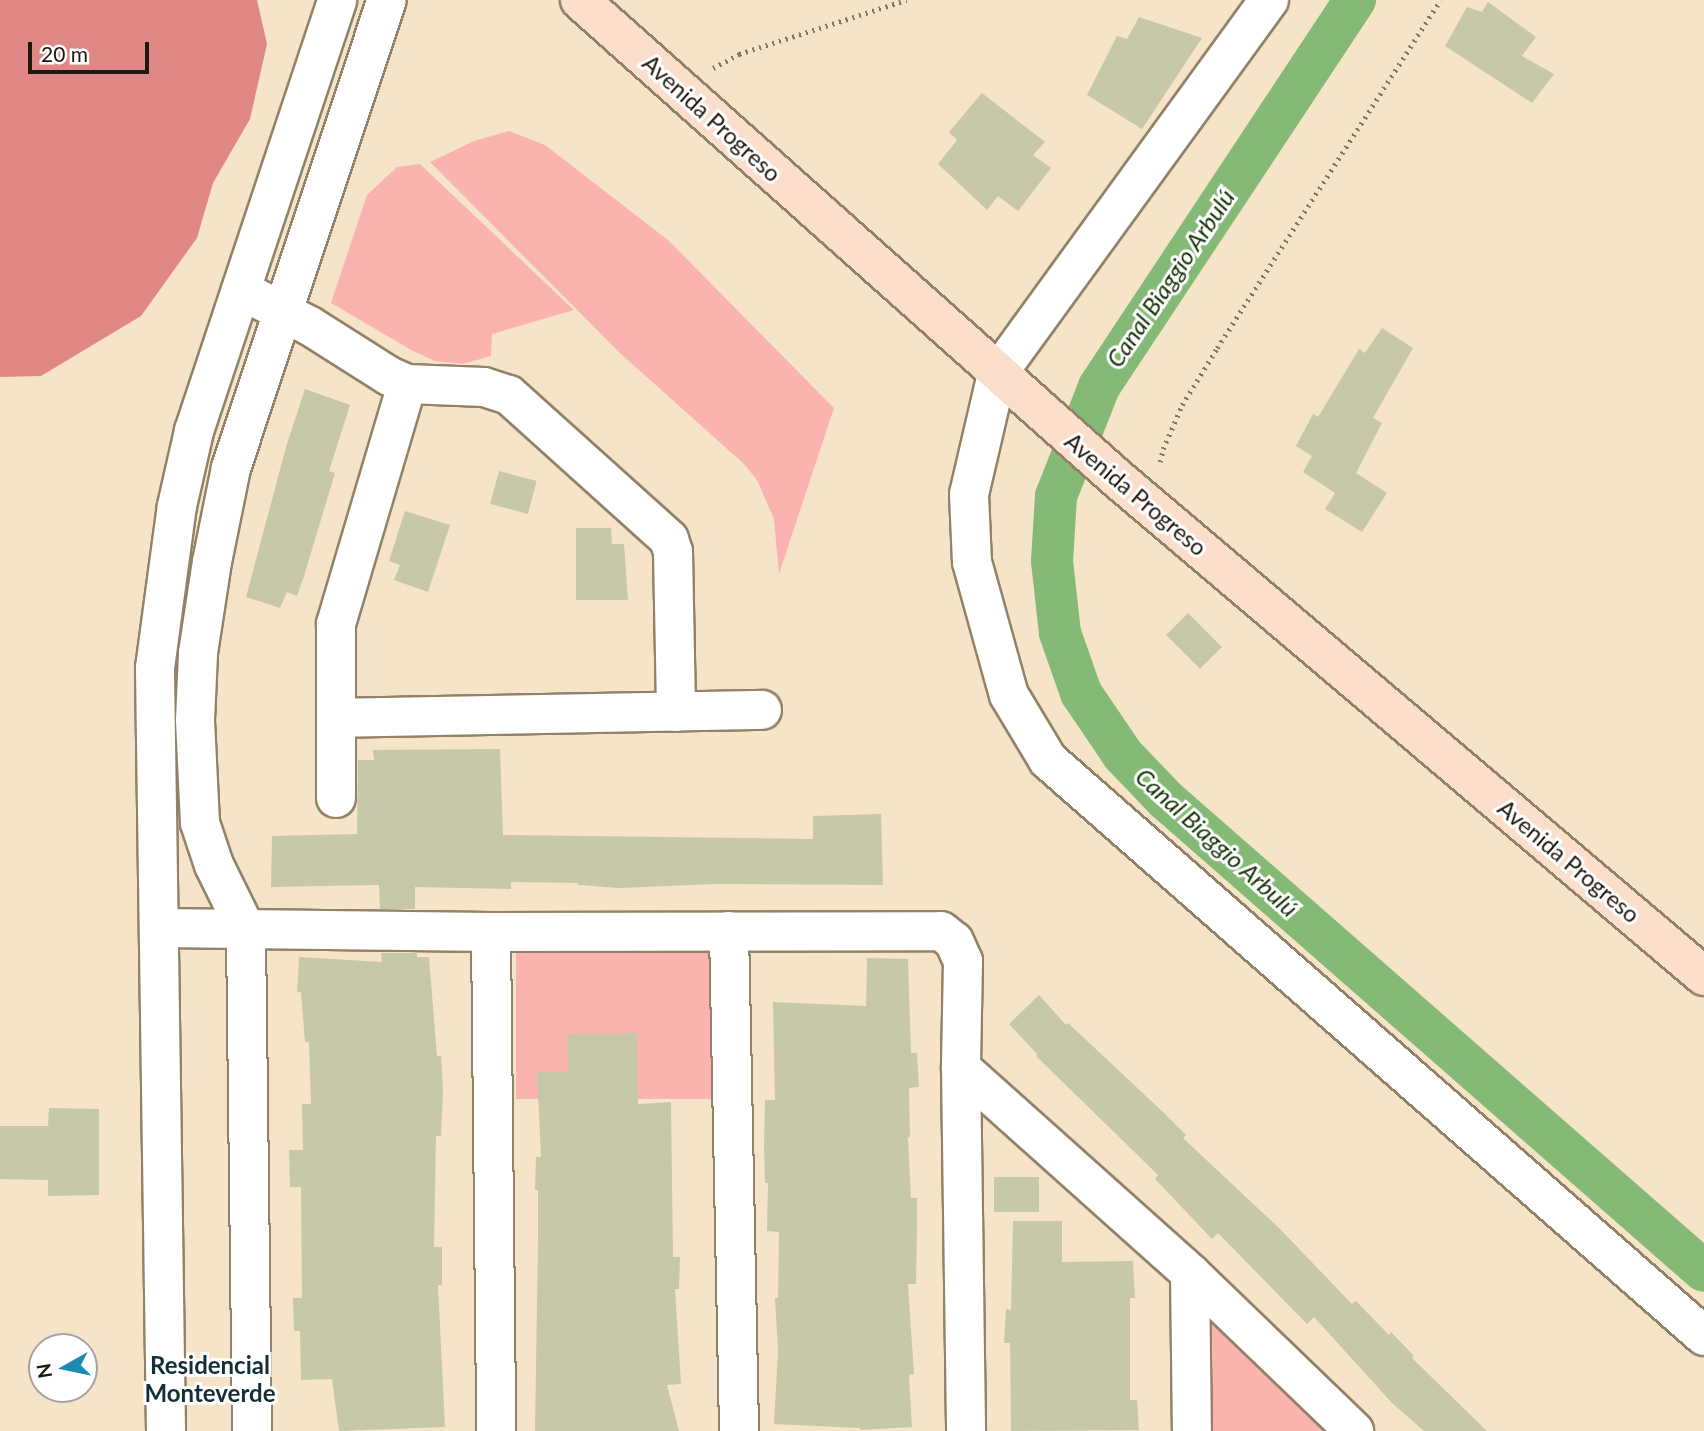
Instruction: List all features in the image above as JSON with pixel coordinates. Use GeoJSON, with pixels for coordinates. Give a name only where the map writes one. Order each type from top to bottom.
{"type":"FeatureCollection","features":[{"type":"Feature","properties":{"kind":"main road","name":"Avenida Progreso"},"geometry":{"type":"LineString","coordinates":[[580,0],[1029,402],[1704,976]]}},
{"type":"Feature","properties":{"kind":"street"},"geometry":{"type":"LineString","coordinates":[[166,1431],[160,928],[154,763],[155,668],[177,506],[194,431],[337,0]]}},
{"type":"Feature","properties":{"kind":"street"},"geometry":{"type":"LineString","coordinates":[[253,1431],[246,930],[206,844],[200,822],[196,761],[198,653],[212,562],[231,468],[387,0]]}},
{"type":"Feature","properties":{"kind":"street"},"geometry":{"type":"LineString","coordinates":[[1269,0],[997,373],[969,494],[972,562],[1009,695],[1048,760],[1704,1336]]}},
{"type":"Feature","properties":{"kind":"street"},"geometry":{"type":"LineString","coordinates":[[241,290],[407,384],[484,387],[509,395],[669,539],[673,552],[676,712]]}},
{"type":"Feature","properties":{"kind":"street"},"geometry":{"type":"LineString","coordinates":[[336,798],[337,624],[407,384]]}},
{"type":"Feature","properties":{"kind":"street"},"geometry":{"type":"LineString","coordinates":[[337,718],[762,710]]}},
{"type":"Feature","properties":{"kind":"street"},"geometry":{"type":"LineString","coordinates":[[154,763],[196,761]]}},
{"type":"Feature","properties":{"kind":"street"},"geometry":{"type":"LineString","coordinates":[[160,928],[491,932],[941,931],[954,941],[963,961],[961,1068],[965,1431]]}},
{"type":"Feature","properties":{"kind":"street"},"geometry":{"type":"LineString","coordinates":[[729,931],[739,1431]]}},
{"type":"Feature","properties":{"kind":"street"},"geometry":{"type":"LineString","coordinates":[[491,932],[496,1431]]}},
{"type":"Feature","properties":{"kind":"street"},"geometry":{"type":"LineString","coordinates":[[961,1068],[1190,1273],[1354,1431]]}},
{"type":"Feature","properties":{"kind":"street"},"geometry":{"type":"LineString","coordinates":[[1190,1273],[1192,1431]]}},
{"type":"Feature","properties":{"kind":"path"},"geometry":{"type":"LineString","coordinates":[[677,86],[739,54],[906,0]]}},
{"type":"Feature","properties":{"kind":"path"},"geometry":{"type":"LineString","coordinates":[[1152,508],[1163,449],[1182,405],[1440,0]]}},
{"type":"Feature","properties":{"kind":"shaded area"},"geometry":{"type":"Polygon","coordinates":[[[0,0],[257,0],[267,44],[250,119],[213,183],[197,238],[141,316],[41,376],[0,377],[0,0]]]}},
{"type":"Feature","properties":{"kind":"shaded area"},"geometry":{"type":"Polygon","coordinates":[[[509,131],[545,145],[668,240],[834,408],[779,574],[774,519],[757,480],[744,464],[621,354],[430,162],[474,141],[509,131]]]}},
{"type":"Feature","properties":{"kind":"shaded area"},"geometry":{"type":"Polygon","coordinates":[[[420,164],[574,310],[492,334],[491,356],[463,364],[435,361],[413,351],[331,303],[367,195],[397,167],[420,164]]]}},
{"type":"Feature","properties":{"kind":"shaded area"},"geometry":{"type":"Polygon","coordinates":[[[516,948],[715,948],[715,1099],[516,1099],[516,948]]]}},
{"type":"Feature","properties":{"kind":"shaded area"},"geometry":{"type":"Polygon","coordinates":[[[1212,1317],[1328,1431],[1213,1431],[1212,1317]]]}},
{"type":"Feature","properties":{"kind":"building"},"geometry":{"type":"Polygon","coordinates":[[[1488,2],[1536,37],[1522,56],[1554,74],[1532,103],[1445,46],[1467,7],[1482,12],[1488,2]]]}},
{"type":"Feature","properties":{"kind":"building"},"geometry":{"type":"Polygon","coordinates":[[[1139,17],[1202,38],[1142,129],[1087,95],[1117,36],[1127,39],[1139,17]]]}},
{"type":"Feature","properties":{"kind":"building"},"geometry":{"type":"Polygon","coordinates":[[[982,93],[1045,142],[1033,155],[1051,168],[1018,211],[998,196],[987,210],[938,164],[957,140],[949,132],[982,93]]]}},
{"type":"Feature","properties":{"kind":"building"},"geometry":{"type":"Polygon","coordinates":[[[1382,328],[1413,348],[1373,418],[1382,423],[1356,473],[1387,493],[1362,532],[1325,509],[1335,493],[1303,472],[1312,456],[1296,446],[1313,414],[1318,417],[1359,349],[1365,353],[1382,328]]]}},
{"type":"Feature","properties":{"kind":"building"},"geometry":{"type":"Polygon","coordinates":[[[305,389],[350,405],[329,471],[335,473],[304,576],[297,596],[287,592],[280,608],[246,597],[286,447],[305,389]]]}},
{"type":"Feature","properties":{"kind":"building"},"geometry":{"type":"Polygon","coordinates":[[[499,471],[537,481],[528,514],[490,504],[499,471]]]}},
{"type":"Feature","properties":{"kind":"building"},"geometry":{"type":"Polygon","coordinates":[[[405,511],[450,525],[428,592],[394,580],[400,565],[389,561],[405,511]]]}},
{"type":"Feature","properties":{"kind":"building"},"geometry":{"type":"Polygon","coordinates":[[[576,528],[611,528],[612,544],[624,544],[628,600],[576,600],[576,528]]]}},
{"type":"Feature","properties":{"kind":"building"},"geometry":{"type":"Polygon","coordinates":[[[1188,613],[1222,647],[1200,669],[1166,635],[1188,613]]]}},
{"type":"Feature","properties":{"kind":"building"},"geometry":{"type":"Polygon","coordinates":[[[500,749],[503,835],[813,839],[813,816],[881,814],[883,885],[716,884],[619,888],[578,883],[511,882],[511,889],[415,887],[415,909],[380,909],[379,885],[271,887],[272,836],[357,834],[358,760],[374,760],[373,750],[500,749]]]}},
{"type":"Feature","properties":{"kind":"building"},"geometry":{"type":"Polygon","coordinates":[[[381,953],[417,953],[417,957],[429,957],[437,1056],[441,1056],[443,1091],[441,1136],[436,1136],[434,1247],[442,1247],[442,1285],[438,1285],[445,1427],[339,1431],[332,1379],[301,1380],[300,1331],[294,1331],[293,1298],[302,1298],[301,1187],[290,1187],[289,1150],[303,1150],[302,1104],[311,1104],[309,1042],[305,1042],[301,992],[297,992],[299,957],[382,962],[381,953]]]}},
{"type":"Feature","properties":{"kind":"building"},"geometry":{"type":"Polygon","coordinates":[[[867,958],[908,959],[911,1053],[917,1053],[919,1087],[909,1088],[911,1198],[917,1198],[916,1284],[908,1284],[914,1374],[909,1375],[912,1427],[860,1430],[774,1424],[778,1350],[775,1298],[778,1298],[779,1232],[767,1231],[768,1183],[765,1183],[764,1146],[765,1100],[775,1100],[773,1002],[866,1006],[867,958]]]}},
{"type":"Feature","properties":{"kind":"building"},"geometry":{"type":"Polygon","coordinates":[[[1039,995],[1066,1025],[1068,1023],[1163,1112],[1186,1135],[1183,1138],[1280,1229],[1352,1304],[1356,1301],[1389,1335],[1391,1332],[1414,1356],[1412,1358],[1487,1431],[1424,1431],[1392,1403],[1314,1317],[1307,1324],[1218,1233],[1212,1239],[1155,1179],[1158,1175],[1036,1056],[1009,1024],[1039,995]]]}},
{"type":"Feature","properties":{"kind":"building"},"geometry":{"type":"Polygon","coordinates":[[[637,1033],[638,1104],[671,1102],[673,1257],[680,1257],[679,1289],[675,1289],[681,1384],[667,1385],[679,1431],[535,1431],[538,1190],[535,1190],[536,1157],[541,1157],[537,1072],[568,1072],[567,1034],[637,1033]]]}},
{"type":"Feature","properties":{"kind":"building"},"geometry":{"type":"Polygon","coordinates":[[[49,1108],[99,1109],[99,1195],[48,1196],[48,1180],[0,1179],[0,1126],[48,1126],[49,1108]]]}},
{"type":"Feature","properties":{"kind":"building"},"geometry":{"type":"Polygon","coordinates":[[[994,1177],[1039,1177],[1039,1212],[994,1212],[994,1177]]]}},
{"type":"Feature","properties":{"kind":"building"},"geometry":{"type":"Polygon","coordinates":[[[1013,1221],[1062,1221],[1062,1262],[1133,1261],[1135,1298],[1130,1298],[1130,1400],[1137,1400],[1139,1430],[1011,1431],[1010,1343],[1004,1343],[1006,1309],[1011,1310],[1013,1221]]]}},
{"type":"Feature","properties":{"kind":"waterway","name":"Canal Biaggio Arbulú"},"geometry":{"type":"LineString","coordinates":[[1355,0],[1099,387],[1056,496],[1052,561],[1060,633],[1081,693],[1123,755],[1165,799],[1704,1271]]}},
{"type":"Feature","properties":{"kind":"district","name":"Residencial Monteverde"},"geometry":{"type":"Point","coordinates":[210,1379]}}]}
